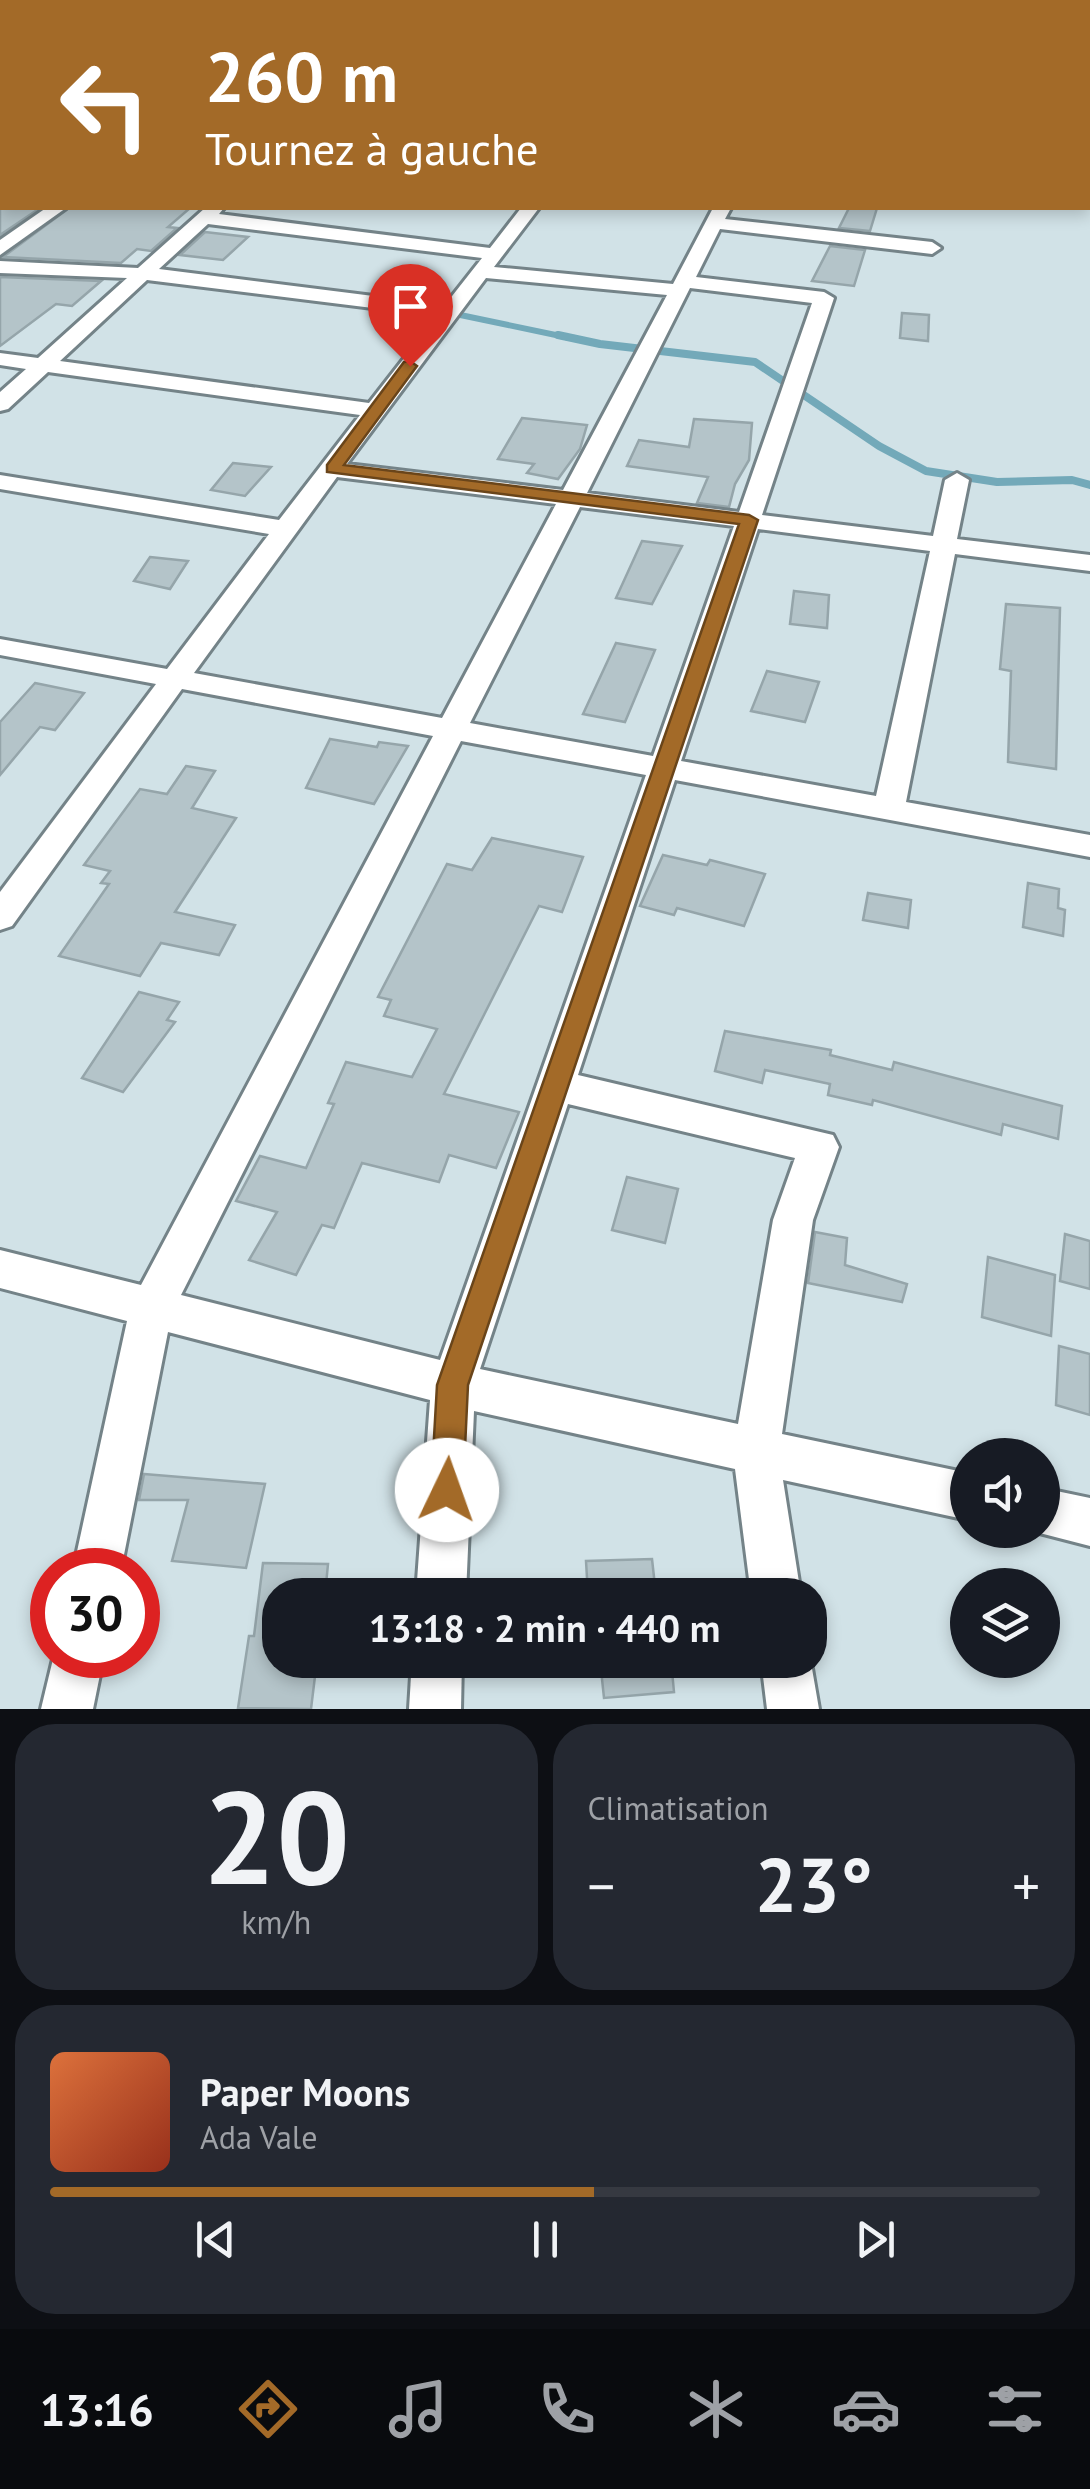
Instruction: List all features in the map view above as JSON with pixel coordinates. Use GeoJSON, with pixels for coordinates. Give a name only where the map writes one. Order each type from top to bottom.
{"type":"FeatureCollection","features":[{"type":"Feature","properties":{"kind":"street"},"geometry":{"type":"LineString","coordinates":[[0,249],[55,210]]}},
{"type":"Feature","properties":{"kind":"street"},"geometry":{"type":"LineString","coordinates":[[0,917],[285,528],[528,210]]}},
{"type":"Feature","properties":{"kind":"street"},"geometry":{"type":"LineString","coordinates":[[0,404],[210,212],[488,263],[824,298],[453,1385],[442,1578]]}},
{"type":"Feature","properties":{"kind":"street"},"geometry":{"type":"LineString","coordinates":[[101,1548],[152,1310],[718,215],[932,248]]}},
{"type":"Feature","properties":{"kind":"street"},"geometry":{"type":"LineString","coordinates":[[0,266],[59,266],[144,274],[450,312]]}},
{"type":"Feature","properties":{"kind":"street"},"geometry":{"type":"LineString","coordinates":[[0,359],[376,410]]}},
{"type":"Feature","properties":{"kind":"street"},"geometry":{"type":"LineString","coordinates":[[333,469],[1090,562]]}},
{"type":"Feature","properties":{"kind":"street"},"geometry":{"type":"LineString","coordinates":[[890,808],[957,480]]}},
{"type":"Feature","properties":{"kind":"street"},"geometry":{"type":"LineString","coordinates":[[0,482],[285,528]]}},
{"type":"Feature","properties":{"kind":"street"},"geometry":{"type":"LineString","coordinates":[[0,647],[665,765],[1090,846]]}},
{"type":"Feature","properties":{"kind":"street"},"geometry":{"type":"LineString","coordinates":[[555,1085],[819,1147],[794,1220],[756,1452],[774,1578]]}},
{"type":"Feature","properties":{"kind":"street"},"geometry":{"type":"LineString","coordinates":[[0,1269],[453,1385],[950,1492]]}},
{"type":"Feature","properties":{"kind":"street"},"geometry":{"type":"LineString","coordinates":[[1060,1516],[1090,1522]]}},
{"type":"Feature","properties":{"kind":"street"},"geometry":{"type":"LineString","coordinates":[[67,1709],[73,1678]]}},
{"type":"Feature","properties":{"kind":"street"},"geometry":{"type":"LineString","coordinates":[[435,1709],[437,1678]]}},
{"type":"Feature","properties":{"kind":"street"},"geometry":{"type":"LineString","coordinates":[[789,1678],[793,1709]]}},
{"type":"Feature","properties":{"kind":"building"},"geometry":{"type":"Polygon","coordinates":[[[0,210],[37,210],[0,235],[0,210]]]}},
{"type":"Feature","properties":{"kind":"building"},"geometry":{"type":"Polygon","coordinates":[[[66,210],[188,210],[168,227],[177,228],[151,251],[137,249],[121,263],[3,257],[66,210]]]}},
{"type":"Feature","properties":{"kind":"building"},"geometry":{"type":"Polygon","coordinates":[[[848,210],[876,210],[870,231],[839,228],[848,210]]]}},
{"type":"Feature","properties":{"kind":"building"},"geometry":{"type":"Polygon","coordinates":[[[205,232],[248,237],[223,260],[180,255],[205,232]]]}},
{"type":"Feature","properties":{"kind":"building"},"geometry":{"type":"Polygon","coordinates":[[[830,246],[865,250],[854,286],[812,281],[830,246]]]}},
{"type":"Feature","properties":{"kind":"building"},"geometry":{"type":"Polygon","coordinates":[[[0,277],[101,281],[72,306],[56,304],[0,346],[0,277]]]}},
{"type":"Feature","properties":{"kind":"building"},"geometry":{"type":"Polygon","coordinates":[[[902,313],[929,315],[928,341],[900,338],[902,313]]]}},
{"type":"Feature","properties":{"kind":"building"},"geometry":{"type":"Polygon","coordinates":[[[522,418],[587,425],[580,449],[558,479],[527,473],[534,464],[498,459],[522,418]]]}},
{"type":"Feature","properties":{"kind":"building"},"geometry":{"type":"Polygon","coordinates":[[[694,419],[752,423],[749,460],[735,484],[729,507],[697,503],[708,477],[627,466],[639,440],[689,447],[694,419]]]}},
{"type":"Feature","properties":{"kind":"building"},"geometry":{"type":"Polygon","coordinates":[[[233,463],[271,467],[245,496],[211,490],[233,463]]]}},
{"type":"Feature","properties":{"kind":"building"},"geometry":{"type":"Polygon","coordinates":[[[642,541],[682,546],[652,604],[616,598],[642,541]]]}},
{"type":"Feature","properties":{"kind":"building"},"geometry":{"type":"Polygon","coordinates":[[[150,557],[188,561],[170,589],[134,581],[150,557]]]}},
{"type":"Feature","properties":{"kind":"building"},"geometry":{"type":"Polygon","coordinates":[[[794,591],[829,595],[827,628],[790,624],[794,591]]]}},
{"type":"Feature","properties":{"kind":"building"},"geometry":{"type":"Polygon","coordinates":[[[1006,604],[1060,608],[1056,769],[1008,762],[1011,671],[1000,669],[1006,604]]]}},
{"type":"Feature","properties":{"kind":"building"},"geometry":{"type":"Polygon","coordinates":[[[616,643],[655,650],[625,722],[583,714],[616,643]]]}},
{"type":"Feature","properties":{"kind":"building"},"geometry":{"type":"Polygon","coordinates":[[[767,671],[819,682],[805,722],[751,711],[767,671]]]}},
{"type":"Feature","properties":{"kind":"building"},"geometry":{"type":"Polygon","coordinates":[[[35,683],[84,693],[55,730],[40,727],[0,775],[0,722],[35,683]]]}},
{"type":"Feature","properties":{"kind":"building"},"geometry":{"type":"Polygon","coordinates":[[[330,739],[377,747],[379,742],[408,746],[374,804],[306,788],[330,739]]]}},
{"type":"Feature","properties":{"kind":"building"},"geometry":{"type":"Polygon","coordinates":[[[186,766],[215,771],[192,808],[236,818],[175,912],[235,925],[219,955],[161,943],[140,976],[59,956],[109,884],[101,883],[110,871],[84,865],[140,789],[167,794],[186,766]]]}},
{"type":"Feature","properties":{"kind":"building"},"geometry":{"type":"Polygon","coordinates":[[[492,838],[583,857],[562,912],[539,906],[444,1094],[519,1112],[496,1168],[449,1155],[439,1182],[362,1163],[334,1228],[322,1225],[296,1275],[249,1260],[277,1212],[236,1201],[260,1156],[306,1168],[334,1104],[328,1103],[346,1062],[412,1077],[437,1029],[384,1016],[391,1000],[378,997],[447,864],[472,870],[492,838]]]}},
{"type":"Feature","properties":{"kind":"building"},"geometry":{"type":"Polygon","coordinates":[[[663,855],[707,865],[710,860],[765,874],[744,926],[677,908],[674,915],[640,906],[663,855]]]}},
{"type":"Feature","properties":{"kind":"building"},"geometry":{"type":"Polygon","coordinates":[[[1028,883],[1059,889],[1058,908],[1065,910],[1063,936],[1023,927],[1028,883]]]}},
{"type":"Feature","properties":{"kind":"building"},"geometry":{"type":"Polygon","coordinates":[[[868,893],[911,900],[908,928],[863,920],[868,893]]]}},
{"type":"Feature","properties":{"kind":"building"},"geometry":{"type":"Polygon","coordinates":[[[139,992],[179,1002],[167,1020],[175,1022],[123,1092],[82,1078],[139,992]]]}},
{"type":"Feature","properties":{"kind":"building"},"geometry":{"type":"Polygon","coordinates":[[[725,1031],[831,1050],[830,1055],[892,1070],[894,1062],[1062,1106],[1058,1139],[1003,1124],[1001,1135],[873,1100],[872,1105],[828,1095],[830,1084],[765,1070],[762,1083],[715,1071],[725,1031]]]}},
{"type":"Feature","properties":{"kind":"building"},"geometry":{"type":"Polygon","coordinates":[[[627,1177],[678,1189],[665,1243],[612,1230],[627,1177]]]}},
{"type":"Feature","properties":{"kind":"building"},"geometry":{"type":"Polygon","coordinates":[[[815,1232],[847,1238],[845,1265],[907,1284],[902,1302],[808,1283],[815,1232]]]}},
{"type":"Feature","properties":{"kind":"building"},"geometry":{"type":"Polygon","coordinates":[[[1065,1234],[1090,1241],[1090,1289],[1060,1281],[1065,1234]]]}},
{"type":"Feature","properties":{"kind":"building"},"geometry":{"type":"Polygon","coordinates":[[[988,1257],[1055,1275],[1051,1336],[982,1317],[988,1257]]]}},
{"type":"Feature","properties":{"kind":"building"},"geometry":{"type":"Polygon","coordinates":[[[1059,1346],[1090,1354],[1090,1415],[1056,1405],[1059,1346]]]}},
{"type":"Feature","properties":{"kind":"building"},"geometry":{"type":"Polygon","coordinates":[[[144,1474],[265,1484],[246,1568],[172,1561],[188,1500],[139,1500],[144,1474]]]}},
{"type":"Feature","properties":{"kind":"building"},"geometry":{"type":"Polygon","coordinates":[[[652,1559],[654,1578],[587,1578],[586,1561],[652,1559]]]}},
{"type":"Feature","properties":{"kind":"building"},"geometry":{"type":"Polygon","coordinates":[[[263,1563],[328,1564],[327,1578],[262,1578],[262,1678],[315,1678],[311,1709],[238,1708],[249,1636],[254,1636],[263,1563]]]}},
{"type":"Feature","properties":{"kind":"building"},"geometry":{"type":"Polygon","coordinates":[[[602,1678],[673,1678],[674,1692],[604,1698],[602,1678]]]}},
{"type":"Feature","properties":{"kind":"waterway"},"geometry":{"type":"LineString","coordinates":[[446,312],[570,338]]}},
{"type":"Feature","properties":{"kind":"waterway"},"geometry":{"type":"LineString","coordinates":[[558,335],[600,344],[755,362],[879,446],[926,471],[997,482],[1072,480],[1090,485]]}},
{"type":"Feature","properties":{"kind":"route"},"geometry":{"type":"LineString","coordinates":[[410,366],[333,469],[749,520],[453,1385],[447,1490]]}}]}
